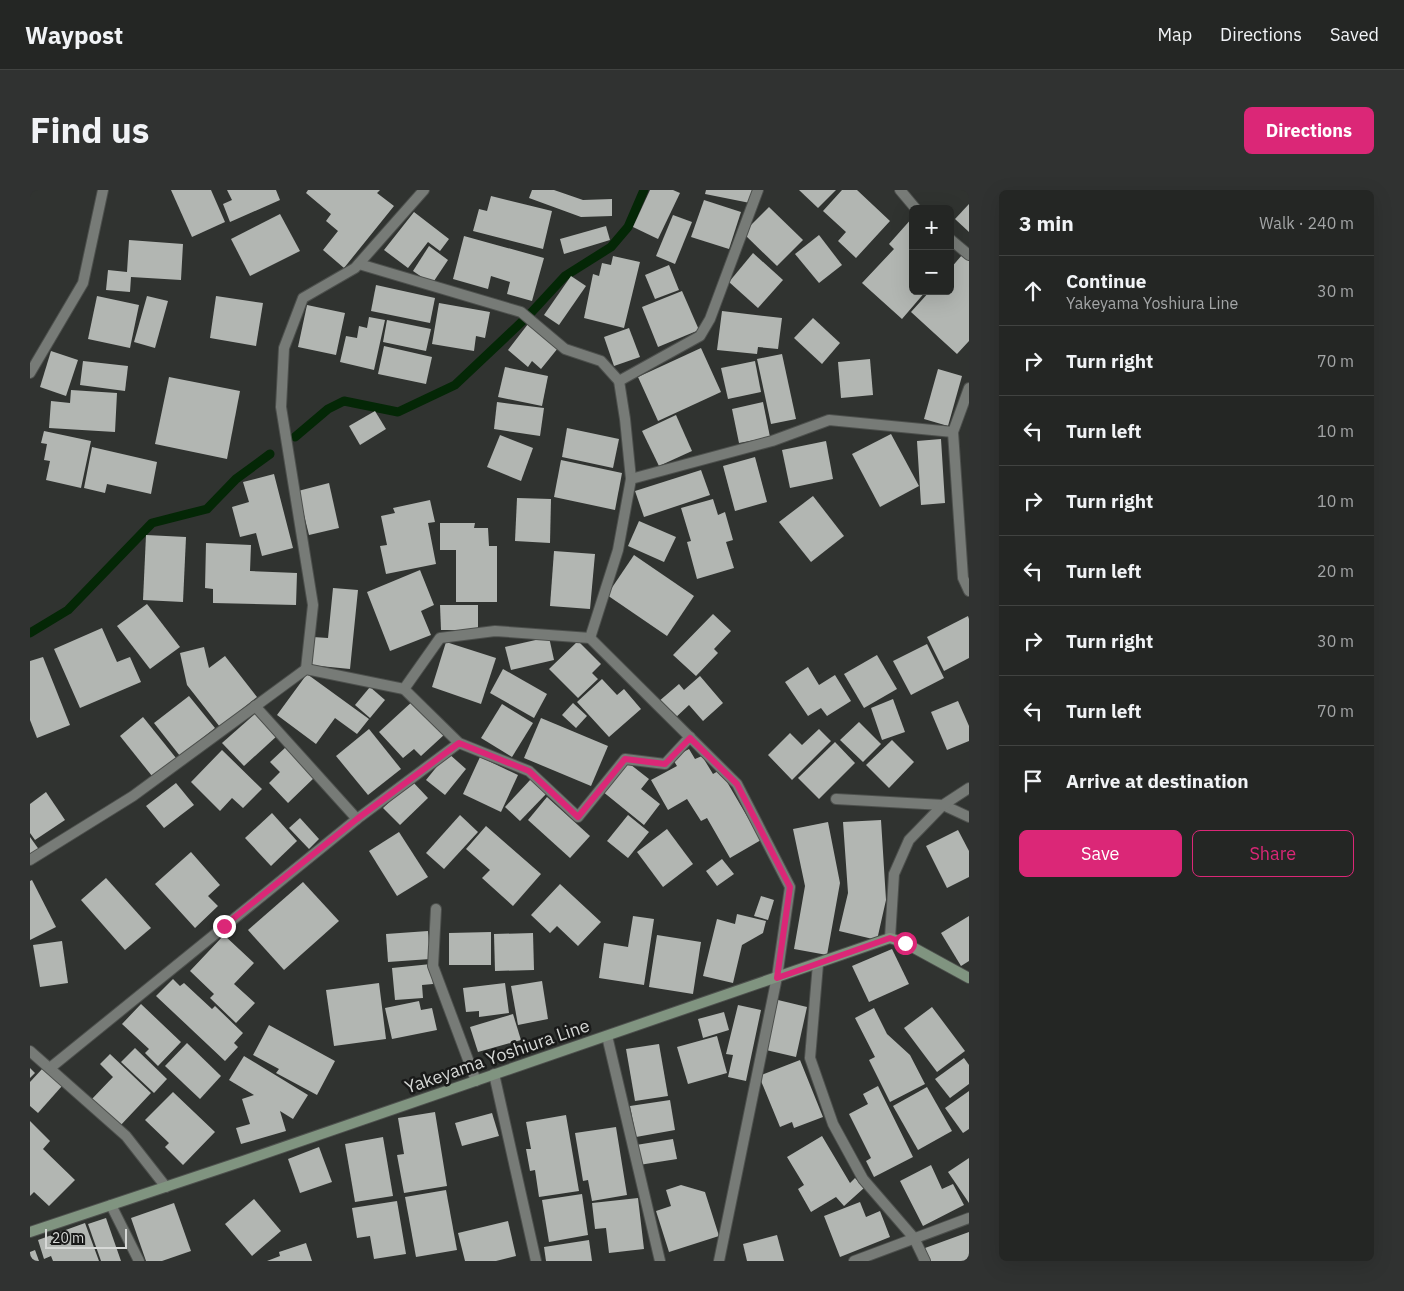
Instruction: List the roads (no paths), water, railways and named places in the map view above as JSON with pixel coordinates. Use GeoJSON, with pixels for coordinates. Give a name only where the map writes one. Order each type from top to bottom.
{"type":"FeatureCollection","features":[{"type":"Feature","properties":{"kind":"main road","name":"Yakeyama Yoshiura Line"},"geometry":{"type":"LineString","coordinates":[[30,1232],[608,1036],[890,938]]}},
{"type":"Feature","properties":{"kind":"main road"},"geometry":{"type":"LineString","coordinates":[[890,938],[905,943],[969,978]]}},
{"type":"Feature","properties":{"kind":"street"},"geometry":{"type":"LineString","coordinates":[[30,373],[83,283],[103,190]]}},
{"type":"Feature","properties":{"kind":"street"},"geometry":{"type":"LineString","coordinates":[[306,669],[313,605],[281,407],[284,348],[303,298],[359,264],[424,190]]}},
{"type":"Feature","properties":{"kind":"street"},"geometry":{"type":"LineString","coordinates":[[619,382],[700,336],[710,319],[758,190]]}},
{"type":"Feature","properties":{"kind":"street"},"geometry":{"type":"LineString","coordinates":[[900,190],[913,205]]}},
{"type":"Feature","properties":{"kind":"street"},"geometry":{"type":"LineString","coordinates":[[954,242],[969,255]]}},
{"type":"Feature","properties":{"kind":"street"},"geometry":{"type":"LineString","coordinates":[[359,264],[522,312],[565,349],[601,362],[619,382],[631,479],[618,550],[590,638]]}},
{"type":"Feature","properties":{"kind":"street"},"geometry":{"type":"LineString","coordinates":[[969,388],[953,432],[963,578],[969,591]]}},
{"type":"Feature","properties":{"kind":"street"},"geometry":{"type":"LineString","coordinates":[[631,479],[772,442],[829,420],[953,432]]}},
{"type":"Feature","properties":{"kind":"street"},"geometry":{"type":"LineString","coordinates":[[404,688],[440,638],[495,631],[590,638],[737,784],[790,887],[777,978],[719,1261]]}},
{"type":"Feature","properties":{"kind":"street"},"geometry":{"type":"LineString","coordinates":[[30,860],[133,796],[306,669],[404,688],[459,743],[529,771],[578,817],[625,759],[665,764],[690,738]]}},
{"type":"Feature","properties":{"kind":"street"},"geometry":{"type":"LineString","coordinates":[[255,706],[357,819]]}},
{"type":"Feature","properties":{"kind":"street"},"geometry":{"type":"LineString","coordinates":[[50,1068],[357,819],[459,743]]}},
{"type":"Feature","properties":{"kind":"street"},"geometry":{"type":"LineString","coordinates":[[890,938],[894,874],[909,840],[943,805],[969,788]]}},
{"type":"Feature","properties":{"kind":"street"},"geometry":{"type":"LineString","coordinates":[[836,799],[943,805],[969,817]]}},
{"type":"Feature","properties":{"kind":"street"},"geometry":{"type":"LineString","coordinates":[[436,909],[434,966],[476,1080]]}},
{"type":"Feature","properties":{"kind":"street"},"geometry":{"type":"LineString","coordinates":[[818,964],[810,1058],[833,1124],[863,1179],[914,1238],[925,1261]]}},
{"type":"Feature","properties":{"kind":"street"},"geometry":{"type":"LineString","coordinates":[[608,1036],[660,1261]]}},
{"type":"Feature","properties":{"kind":"street"},"geometry":{"type":"LineString","coordinates":[[30,1051],[126,1136],[166,1187]]}},
{"type":"Feature","properties":{"kind":"street"},"geometry":{"type":"LineString","coordinates":[[494,1074],[536,1261]]}},
{"type":"Feature","properties":{"kind":"street"},"geometry":{"type":"LineString","coordinates":[[111,1205],[139,1261]]}},
{"type":"Feature","properties":{"kind":"street"},"geometry":{"type":"LineString","coordinates":[[854,1261],[969,1218]]}},
{"type":"Feature","properties":{"kind":"waterway"},"geometry":{"type":"LineString","coordinates":[[295,437],[328,409],[344,401],[398,412],[455,385],[529,315],[565,276],[611,247],[628,227],[644,190]]}},
{"type":"Feature","properties":{"kind":"waterway"},"geometry":{"type":"LineString","coordinates":[[30,633],[68,610],[152,523],[207,509],[236,479],[270,454]]}}]}
